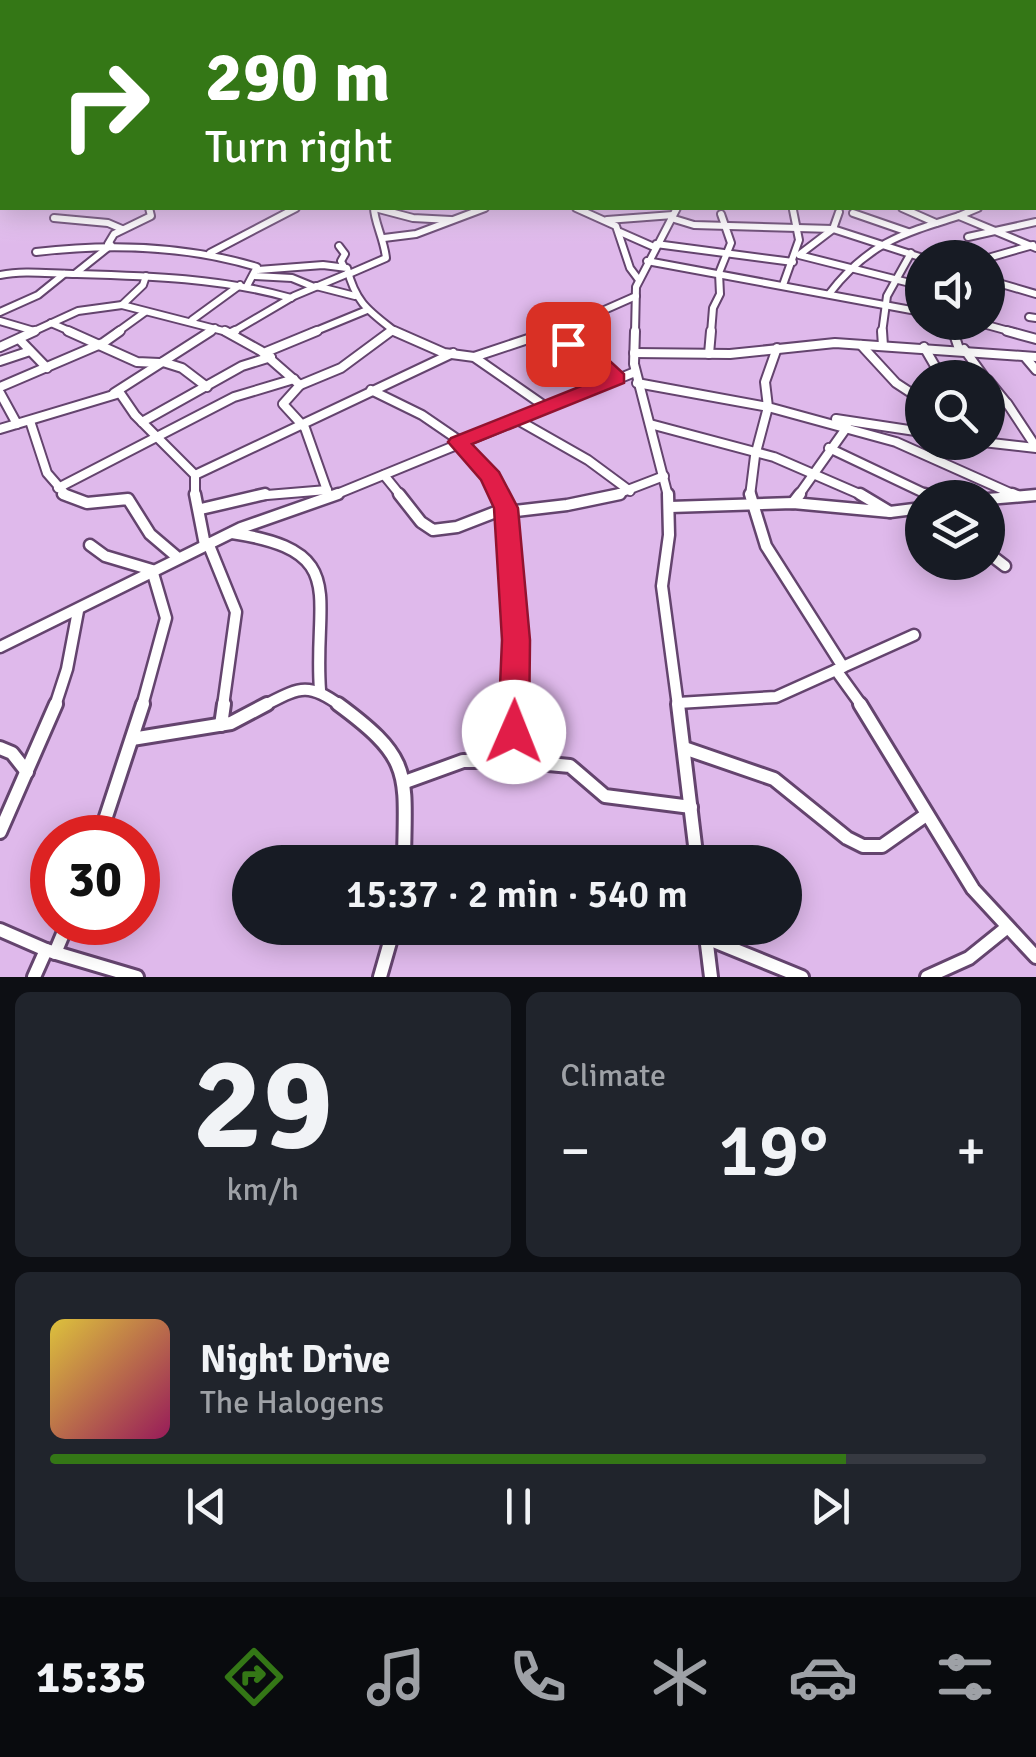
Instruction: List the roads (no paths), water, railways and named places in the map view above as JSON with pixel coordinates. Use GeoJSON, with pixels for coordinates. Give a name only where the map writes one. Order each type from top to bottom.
{"type":"FeatureCollection","features":[{"type":"Feature","properties":{"kind":"street"},"geometry":{"type":"LineString","coordinates":[[74,274],[122,229],[151,216],[149,210]]}},
{"type":"Feature","properties":{"kind":"street"},"geometry":{"type":"LineString","coordinates":[[210,254],[292,210]]}},
{"type":"Feature","properties":{"kind":"street"},"geometry":{"type":"LineString","coordinates":[[192,320],[257,273],[348,271],[374,266],[386,258],[374,210]]}},
{"type":"Feature","properties":{"kind":"street"},"geometry":{"type":"LineString","coordinates":[[382,210],[412,218],[453,220]]}},
{"type":"Feature","properties":{"kind":"street"},"geometry":{"type":"LineString","coordinates":[[384,238],[411,235],[480,210]]}},
{"type":"Feature","properties":{"kind":"street"},"geometry":{"type":"LineString","coordinates":[[581,210],[655,246],[796,258],[905,281]]}},
{"type":"Feature","properties":{"kind":"street"},"geometry":{"type":"LineString","coordinates":[[783,285],[796,258],[800,228],[793,210]]}},
{"type":"Feature","properties":{"kind":"street"},"geometry":{"type":"LineString","coordinates":[[907,210],[937,223]]}},
{"type":"Feature","properties":{"kind":"street"},"geometry":{"type":"LineString","coordinates":[[829,294],[848,268],[878,242],[973,210]]}},
{"type":"Feature","properties":{"kind":"street"},"geometry":{"type":"LineString","coordinates":[[796,258],[833,229],[838,212]]}},
{"type":"Feature","properties":{"kind":"street"},"geometry":{"type":"LineString","coordinates":[[607,220],[674,213],[694,225],[833,229],[905,251]]}},
{"type":"Feature","properties":{"kind":"street"},"geometry":{"type":"LineString","coordinates":[[674,213],[639,280],[634,353],[636,378],[670,507],[662,600],[695,845]]}},
{"type":"Feature","properties":{"kind":"street"},"geometry":{"type":"LineString","coordinates":[[854,213],[908,232]]}},
{"type":"Feature","properties":{"kind":"street"},"geometry":{"type":"LineString","coordinates":[[709,354],[713,308],[720,294],[718,272],[731,243],[721,214]]}},
{"type":"Feature","properties":{"kind":"street"},"geometry":{"type":"LineString","coordinates":[[959,216],[1034,246]]}},
{"type":"Feature","properties":{"kind":"street"},"geometry":{"type":"LineString","coordinates":[[54,218],[108,222],[122,229]]}},
{"type":"Feature","properties":{"kind":"street"},"geometry":{"type":"LineString","coordinates":[[968,237],[1036,222]]}},
{"type":"Feature","properties":{"kind":"street"},"geometry":{"type":"LineString","coordinates":[[620,232],[630,268],[639,280]]}},
{"type":"Feature","properties":{"kind":"street"},"geometry":{"type":"LineString","coordinates":[[36,252],[110,244],[210,254],[247,262],[257,273],[292,278],[355,296]]}},
{"type":"Feature","properties":{"kind":"street"},"geometry":{"type":"LineString","coordinates":[[339,246],[355,296],[367,310],[417,344],[453,354],[474,356],[528,339],[574,336],[587,317],[636,296]]}},
{"type":"Feature","properties":{"kind":"street"},"geometry":{"type":"LineString","coordinates":[[1005,254],[1034,246]]}},
{"type":"Feature","properties":{"kind":"street"},"geometry":{"type":"LineString","coordinates":[[883,346],[880,328],[893,278],[905,261]]}},
{"type":"Feature","properties":{"kind":"street"},"geometry":{"type":"LineString","coordinates":[[647,262],[905,309]]}},
{"type":"Feature","properties":{"kind":"street"},"geometry":{"type":"LineString","coordinates":[[0,275],[24,270],[146,276],[244,286],[291,298]]}},
{"type":"Feature","properties":{"kind":"street"},"geometry":{"type":"LineString","coordinates":[[231,333],[348,271]]}},
{"type":"Feature","properties":{"kind":"street"},"geometry":{"type":"LineString","coordinates":[[0,312],[38,296],[64,274]]}},
{"type":"Feature","properties":{"kind":"street"},"geometry":{"type":"LineString","coordinates":[[122,306],[146,276]]}},
{"type":"Feature","properties":{"kind":"street"},"geometry":{"type":"LineString","coordinates":[[1005,285],[1036,294]]}},
{"type":"Feature","properties":{"kind":"street"},"geometry":{"type":"LineString","coordinates":[[0,347],[92,307],[122,306],[192,320],[231,333],[268,355],[297,382]]}},
{"type":"Feature","properties":{"kind":"street"},"geometry":{"type":"LineString","coordinates":[[142,422],[242,366],[367,310]]}},
{"type":"Feature","properties":{"kind":"street"},"geometry":{"type":"LineString","coordinates":[[17,424],[0,390],[103,344],[144,312]]}},
{"type":"Feature","properties":{"kind":"street"},"geometry":{"type":"LineString","coordinates":[[0,321],[34,332]]}},
{"type":"Feature","properties":{"kind":"street"},"geometry":{"type":"LineString","coordinates":[[51,323],[137,362],[182,368],[207,386]]}},
{"type":"Feature","properties":{"kind":"street"},"geometry":{"type":"LineString","coordinates":[[0,429],[114,393],[215,328]]}},
{"type":"Feature","properties":{"kind":"street"},"geometry":{"type":"LineString","coordinates":[[58,488],[234,397],[341,368],[392,330]]}},
{"type":"Feature","properties":{"kind":"street"},"geometry":{"type":"LineString","coordinates":[[1005,331],[1036,340]]}},
{"type":"Feature","properties":{"kind":"street"},"geometry":{"type":"LineString","coordinates":[[19,339],[47,368]]}},
{"type":"Feature","properties":{"kind":"street"},"geometry":{"type":"LineString","coordinates":[[562,339],[591,353],[617,378]]}},
{"type":"Feature","properties":{"kind":"street"},"geometry":{"type":"LineString","coordinates":[[957,340],[970,360]]}},
{"type":"Feature","properties":{"kind":"street"},"geometry":{"type":"LineString","coordinates":[[634,353],[709,354],[861,344],[1036,358]]}},
{"type":"Feature","properties":{"kind":"street"},"geometry":{"type":"LineString","coordinates":[[861,344],[905,389]]}},
{"type":"Feature","properties":{"kind":"street"},"geometry":{"type":"LineString","coordinates":[[777,348],[765,382],[768,406],[756,450],[751,504],[773,554],[826,634],[839,668],[896,757],[926,815],[989,914],[1036,958]]}},
{"type":"Feature","properties":{"kind":"street"},"geometry":{"type":"LineString","coordinates":[[924,348],[931,360]]}},
{"type":"Feature","properties":{"kind":"street"},"geometry":{"type":"LineString","coordinates":[[0,362],[30,352]]}},
{"type":"Feature","properties":{"kind":"street"},"geometry":{"type":"LineString","coordinates":[[221,726],[236,612],[207,544],[192,484],[195,475],[453,354]]}},
{"type":"Feature","properties":{"kind":"street"},"geometry":{"type":"LineString","coordinates":[[474,356],[546,406]]}},
{"type":"Feature","properties":{"kind":"street"},"geometry":{"type":"LineString","coordinates":[[1024,357],[1036,370]]}},
{"type":"Feature","properties":{"kind":"street"},"geometry":{"type":"LineString","coordinates":[[0,647],[229,533],[617,378],[636,378],[818,416],[905,429]]}},
{"type":"Feature","properties":{"kind":"street"},"geometry":{"type":"LineString","coordinates":[[297,382],[283,404],[303,426],[314,447],[328,494]]}},
{"type":"Feature","properties":{"kind":"street"},"geometry":{"type":"LineString","coordinates":[[371,390],[422,414],[460,442],[491,477],[506,510],[516,640],[510,762]]}},
{"type":"Feature","properties":{"kind":"street"},"geometry":{"type":"LineString","coordinates":[[114,393],[124,397],[142,422],[195,475]]}},
{"type":"Feature","properties":{"kind":"street"},"geometry":{"type":"LineString","coordinates":[[1005,403],[1033,449]]}},
{"type":"Feature","properties":{"kind":"street"},"geometry":{"type":"LineString","coordinates":[[818,416],[953,466],[1017,496]]}},
{"type":"Feature","properties":{"kind":"street"},"geometry":{"type":"LineString","coordinates":[[516,419],[588,460],[630,491]]}},
{"type":"Feature","properties":{"kind":"street"},"geometry":{"type":"LineString","coordinates":[[30,421],[38,448],[64,495],[81,502],[128,499],[150,534],[177,558]]}},
{"type":"Feature","properties":{"kind":"street"},"geometry":{"type":"LineString","coordinates":[[650,424],[756,450],[814,471],[855,488],[890,512]]}},
{"type":"Feature","properties":{"kind":"street"},"geometry":{"type":"LineString","coordinates":[[794,503],[847,427]]}},
{"type":"Feature","properties":{"kind":"street"},"geometry":{"type":"LineString","coordinates":[[1005,445],[1033,449]]}},
{"type":"Feature","properties":{"kind":"street"},"geometry":{"type":"LineString","coordinates":[[829,448],[905,484]]}},
{"type":"Feature","properties":{"kind":"street"},"geometry":{"type":"LineString","coordinates":[[384,474],[421,522],[433,530],[458,527],[506,510],[592,502],[664,476]]}},
{"type":"Feature","properties":{"kind":"street"},"geometry":{"type":"LineString","coordinates":[[200,508],[272,492],[328,494]]}},
{"type":"Feature","properties":{"kind":"street"},"geometry":{"type":"LineString","coordinates":[[1005,497],[1036,495]]}},
{"type":"Feature","properties":{"kind":"street"},"geometry":{"type":"LineString","coordinates":[[670,507],[794,503],[905,510]]}},
{"type":"Feature","properties":{"kind":"street"},"geometry":{"type":"LineString","coordinates":[[229,533],[278,538],[316,566],[320,690]]}},
{"type":"Feature","properties":{"kind":"street"},"geometry":{"type":"LineString","coordinates":[[90,544],[105,556],[152,570]]}},
{"type":"Feature","properties":{"kind":"street"},"geometry":{"type":"LineString","coordinates":[[107,815],[166,618],[152,570]]}},
{"type":"Feature","properties":{"kind":"street"},"geometry":{"type":"LineString","coordinates":[[0,832],[54,713],[68,670],[78,611]]}},
{"type":"Feature","properties":{"kind":"street"},"geometry":{"type":"LineString","coordinates":[[678,703],[776,697],[914,635]]}},
{"type":"Feature","properties":{"kind":"street"},"geometry":{"type":"LineString","coordinates":[[132,739],[221,726],[296,688],[320,690],[377,733],[400,766],[406,782],[404,845]]}},
{"type":"Feature","properties":{"kind":"street"},"geometry":{"type":"LineString","coordinates":[[0,748],[12,752],[26,772]]}},
{"type":"Feature","properties":{"kind":"street"},"geometry":{"type":"LineString","coordinates":[[684,748],[774,779],[846,838],[863,846],[882,846],[926,815]]}},
{"type":"Feature","properties":{"kind":"street"},"geometry":{"type":"LineString","coordinates":[[406,782],[450,760],[466,758],[570,766],[605,796],[690,807]]}},
{"type":"Feature","properties":{"kind":"street"},"geometry":{"type":"LineString","coordinates":[[927,977],[948,971],[984,950],[1005,929]]}},
{"type":"Feature","properties":{"kind":"street"},"geometry":{"type":"LineString","coordinates":[[0,930],[51,951],[136,977]]}},
{"type":"Feature","properties":{"kind":"street"},"geometry":{"type":"LineString","coordinates":[[34,977],[55,945]]}},
{"type":"Feature","properties":{"kind":"street"},"geometry":{"type":"LineString","coordinates":[[380,977],[389,945]]}},
{"type":"Feature","properties":{"kind":"street"},"geometry":{"type":"LineString","coordinates":[[706,945],[710,977]]}},
{"type":"Feature","properties":{"kind":"street"},"geometry":{"type":"LineString","coordinates":[[733,945],[802,977]]}}]}
